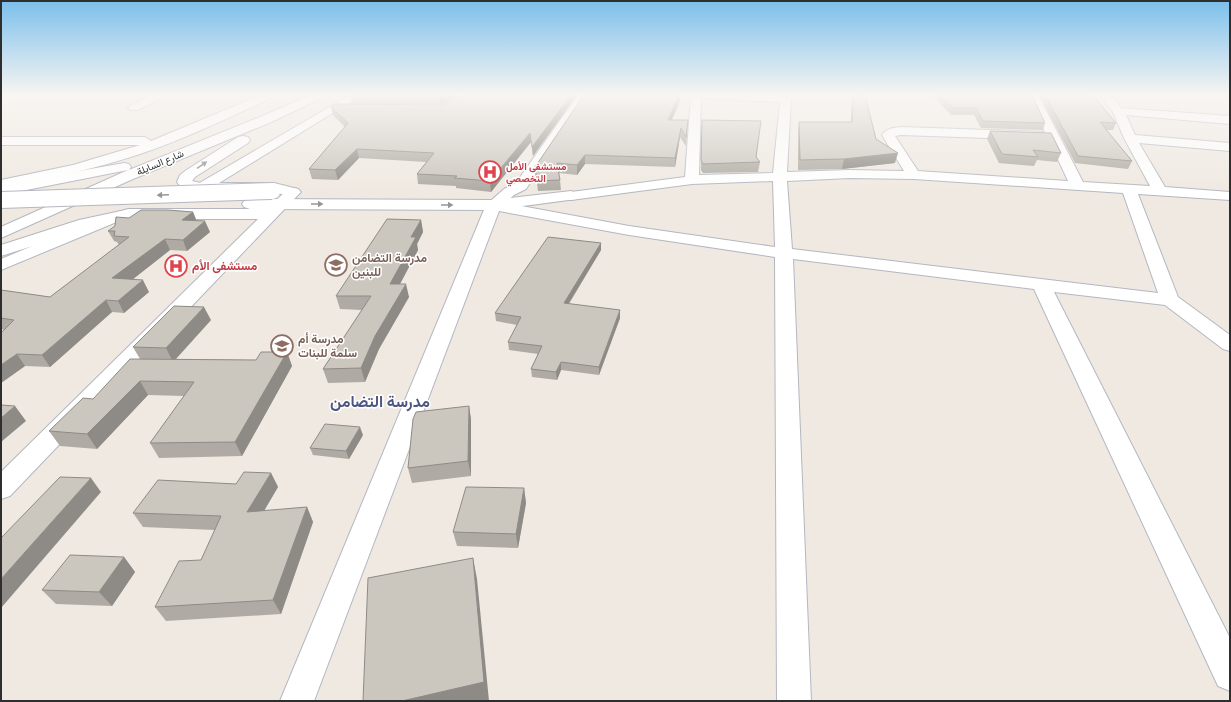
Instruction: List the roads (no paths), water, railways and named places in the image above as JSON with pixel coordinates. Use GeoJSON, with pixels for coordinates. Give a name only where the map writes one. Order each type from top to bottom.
{"type":"FeatureCollection","features":[{"type":"Feature","properties":{"kind":"main road","name":"شارع السايلة"},"geometry":{"type":"LineString","coordinates":[[1,233],[170,157],[244,128]]}},
{"type":"Feature","properties":{"kind":"main road"},"geometry":{"type":"LineString","coordinates":[[262,128],[222,152],[185,178],[184,182],[187,185],[201,188],[274,188],[279,200]]}},
{"type":"Feature","properties":{"kind":"main road"},"geometry":{"type":"LineString","coordinates":[[1,190],[126,167],[170,157]]}},
{"type":"Feature","properties":{"kind":"main road"},"geometry":{"type":"LineString","coordinates":[[1,200],[279,200],[571,196]]}},
{"type":"Feature","properties":{"kind":"main road"},"geometry":{"type":"LineString","coordinates":[[1,210],[250,204],[279,200]]}},
{"type":"Feature","properties":{"kind":"main road"},"geometry":{"type":"LineString","coordinates":[[1,251],[84,224],[121,216]]}},
{"type":"Feature","properties":{"kind":"street"},"geometry":{"type":"LineString","coordinates":[[1,184],[107,160],[162,141],[193,128]]}},
{"type":"Feature","properties":{"kind":"street"},"geometry":{"type":"LineString","coordinates":[[201,188],[301,128]]}},
{"type":"Feature","properties":{"kind":"street"},"geometry":{"type":"LineString","coordinates":[[297,701],[501,198],[520,186],[560,128]]}},
{"type":"Feature","properties":{"kind":"street"},"geometry":{"type":"LineString","coordinates":[[692,180],[694,128]]}},
{"type":"Feature","properties":{"kind":"street"},"geometry":{"type":"LineString","coordinates":[[784,128],[780,177],[784,253],[794,701]]}},
{"type":"Feature","properties":{"kind":"street"},"geometry":{"type":"LineString","coordinates":[[1050,128],[1078,186]]}},
{"type":"Feature","properties":{"kind":"street"},"geometry":{"type":"LineString","coordinates":[[1125,128],[1160,192]]}},
{"type":"Feature","properties":{"kind":"street"},"geometry":{"type":"LineString","coordinates":[[914,174],[888,135],[892,132],[901,131],[1054,136]]}},
{"type":"Feature","properties":{"kind":"street"},"geometry":{"type":"LineString","coordinates":[[1130,138],[1230,147]]}},
{"type":"Feature","properties":{"kind":"street"},"geometry":{"type":"LineString","coordinates":[[1,141],[162,141]]}},
{"type":"Feature","properties":{"kind":"street"},"geometry":{"type":"LineString","coordinates":[[571,196],[692,180],[850,174],[914,174],[1230,196]]}},
{"type":"Feature","properties":{"kind":"street"},"geometry":{"type":"LineString","coordinates":[[1129,190],[1170,300]]}},
{"type":"Feature","properties":{"kind":"street"},"geometry":{"type":"LineString","coordinates":[[501,198],[551,217],[621,229],[784,253],[1042,286],[1170,300],[1230,345]]}},
{"type":"Feature","properties":{"kind":"street"},"geometry":{"type":"LineString","coordinates":[[1,265],[121,216],[279,200]]}},
{"type":"Feature","properties":{"kind":"street"},"geometry":{"type":"LineString","coordinates":[[1,490],[279,200]]}},
{"type":"Feature","properties":{"kind":"street"},"geometry":{"type":"LineString","coordinates":[[1042,286],[1230,674]]}},
{"type":"Feature","properties":{"kind":"place","name":"مستشفى الأمل التخصصي"},"geometry":{"type":"Point","coordinates":[490,172]}},
{"type":"Feature","properties":{"kind":"place","name":"مدرسة التضامن للبنين"},"geometry":{"type":"Point","coordinates":[336,265]}},
{"type":"Feature","properties":{"kind":"place","name":"مستشفى الأم"},"geometry":{"type":"Point","coordinates":[176,266]}},
{"type":"Feature","properties":{"kind":"place","name":"مدرسة أم سلمة للبنات"},"geometry":{"type":"Point","coordinates":[282,346]}},
{"type":"Feature","properties":{"kind":"district","name":"مدرسة التضامن"},"geometry":{"type":"Point","coordinates":[380,401]}}]}
